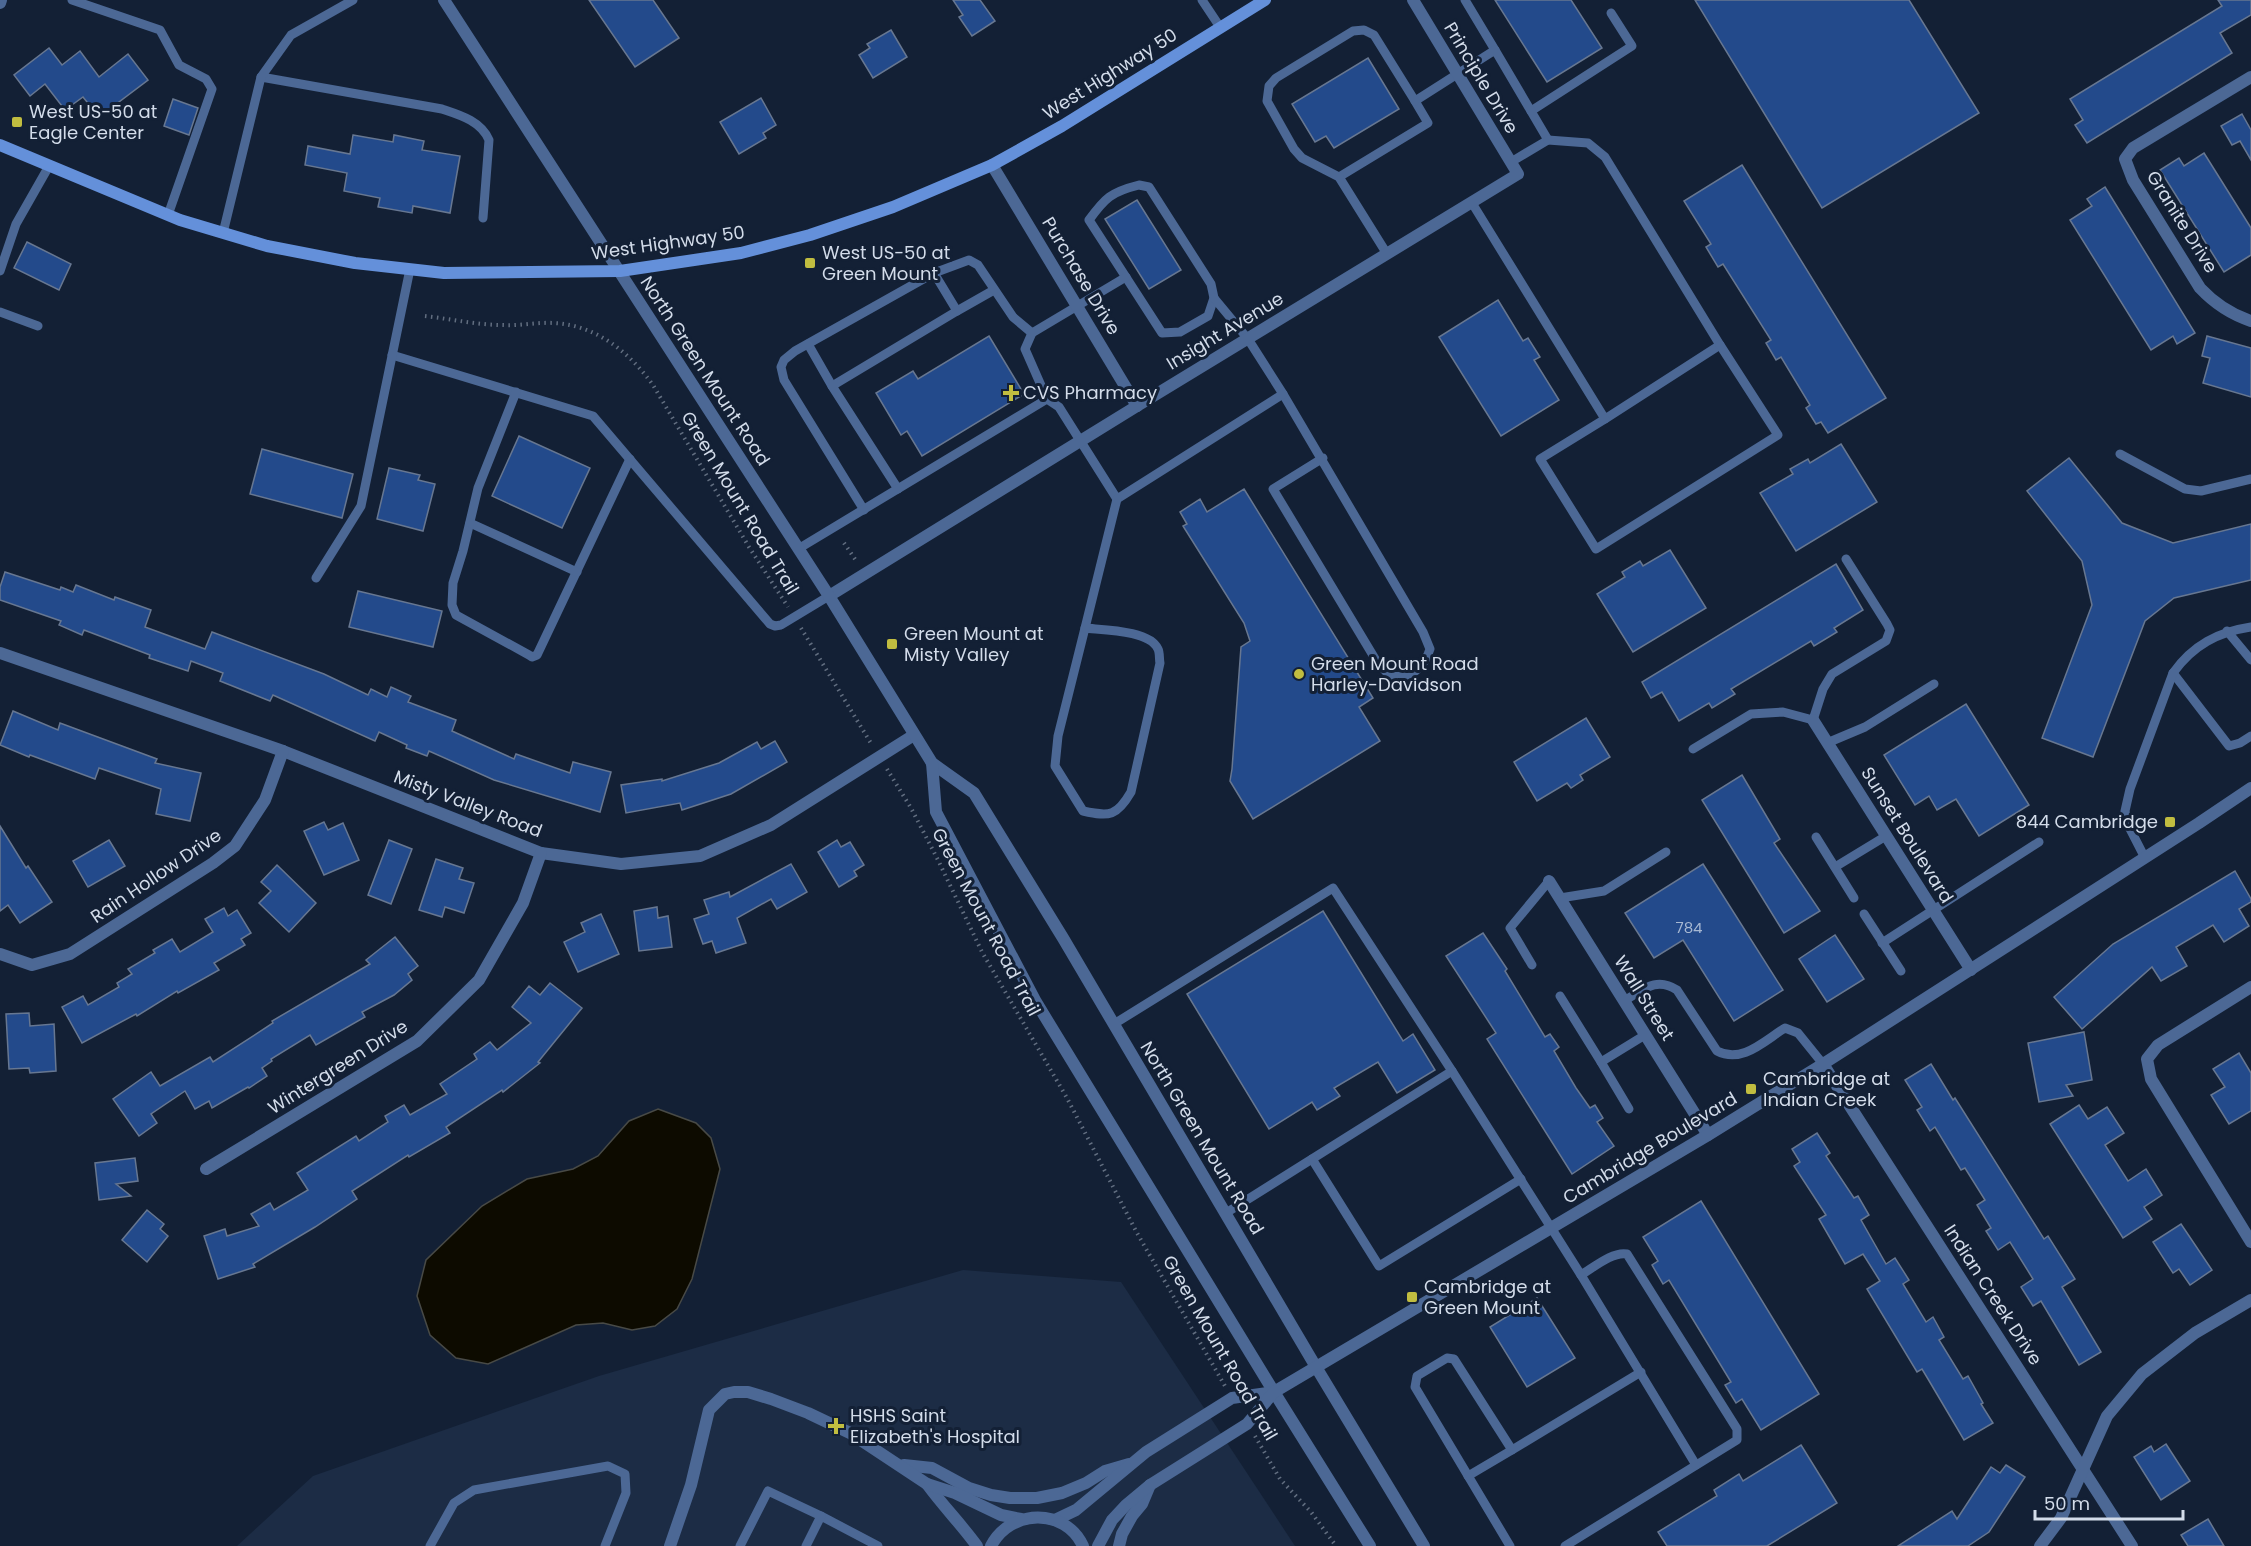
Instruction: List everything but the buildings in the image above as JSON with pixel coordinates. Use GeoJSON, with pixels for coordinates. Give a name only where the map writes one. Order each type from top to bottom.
{"type":"FeatureCollection","features":[{"type":"Feature","properties":{"kind":"main road","name":"West Highway 50"},"geometry":{"type":"LineString","coordinates":[[0,145],[168,215],[267,246],[344,261],[444,273],[620,271],[741,253],[810,235],[893,207],[992,165],[1056,129],[1265,0]]}},
{"type":"Feature","properties":{"kind":"street","name":"North Green Mount Road"},"geometry":{"type":"LineString","coordinates":[[444,0],[829,596],[932,763],[974,793],[1424,1546]]}},
{"type":"Feature","properties":{"kind":"street","name":"Principle Drive"},"geometry":{"type":"LineString","coordinates":[[1413,0],[1518,174]]}},
{"type":"Feature","properties":{"kind":"street","name":"Granite Drive"},"geometry":{"type":"LineString","coordinates":[[2251,77],[2133,148],[2125,159],[2133,180],[2200,288],[2226,311],[2251,321]]}},
{"type":"Feature","properties":{"kind":"street","name":"Purchase Drive"},"geometry":{"type":"LineString","coordinates":[[992,165],[1137,406]]}},
{"type":"Feature","properties":{"kind":"street","name":"Insight Avenue"},"geometry":{"type":"LineString","coordinates":[[829,596],[1518,174]]}},
{"type":"Feature","properties":{"kind":"street","name":"Misty Valley Road"},"geometry":{"type":"LineString","coordinates":[[0,653],[283,752],[541,853],[621,864],[700,856],[771,825],[914,735]]}},
{"type":"Feature","properties":{"kind":"street","name":"Sunset Boulevard"},"geometry":{"type":"LineString","coordinates":[[1813,720],[1971,970]]}},
{"type":"Feature","properties":{"kind":"street","name":"Rain Hollow Drive"},"geometry":{"type":"LineString","coordinates":[[0,954],[32,965],[70,954],[213,863],[235,846],[265,800],[283,752]]}},
{"type":"Feature","properties":{"kind":"street","name":"North Green Mount Road"},"geometry":{"type":"LineString","coordinates":[[932,763],[936,812],[1036,1002],[1370,1546]]}},
{"type":"Feature","properties":{"kind":"street","name":"Cambridge Boulevard"},"geometry":{"type":"LineString","coordinates":[[1274,1392],[1708,1135],[1823,1064],[2251,788]]}},
{"type":"Feature","properties":{"kind":"street","name":"Wintergreen Drive"},"geometry":{"type":"LineString","coordinates":[[206,1169],[417,1041],[479,980],[523,903],[541,853]]}},
{"type":"Feature","properties":{"kind":"street","name":"Wall Street"},"geometry":{"type":"LineString","coordinates":[[1549,880],[1708,1135]]}},
{"type":"Feature","properties":{"kind":"street"},"geometry":{"type":"LineString","coordinates":[[2251,987],[2158,1045],[2147,1059],[2151,1079],[2251,1242]]}},
{"type":"Feature","properties":{"kind":"street","name":"Indian Creek Drive"},"geometry":{"type":"LineString","coordinates":[[1823,1064],[2132,1546]]}},
{"type":"Feature","properties":{"kind":"street"},"geometry":{"type":"LineString","coordinates":[[2040,1546],[2061,1518],[2082,1467],[2107,1416],[2142,1374],[2195,1333],[2251,1300]]}},
{"type":"Feature","properties":{"kind":"street"},"geometry":{"type":"LineString","coordinates":[[670,1546],[691,1485],[709,1410],[725,1394],[748,1392],[771,1398],[850,1433],[901,1465],[927,1484],[977,1546]]}},
{"type":"Feature","properties":{"kind":"street"},"geometry":{"type":"LineString","coordinates":[[1055,1520],[1076,1510],[1129,1464],[1181,1428],[1232,1398],[1274,1392]]}},
{"type":"Feature","properties":{"kind":"street"},"geometry":{"type":"LineString","coordinates":[[1098,1546],[1112,1520],[1150,1485],[1247,1424],[1274,1392]]}},
{"type":"Feature","properties":{"kind":"street"},"geometry":{"type":"LineString","coordinates":[[901,1465],[932,1468],[969,1488],[991,1495],[1037,1498],[1062,1493],[1086,1483],[1105,1471],[1129,1464]]}},
{"type":"Feature","properties":{"kind":"street"},"geometry":{"type":"LineString","coordinates":[[927,1484],[955,1493],[1000,1515],[1021,1519],[1033,1517],[1055,1520],[1074,1533],[1083,1546]]}},
{"type":"Feature","properties":{"kind":"street"},"geometry":{"type":"LineString","coordinates":[[1119,1546],[1122,1534],[1142,1504],[1150,1485]]}},
{"type":"Feature","properties":{"kind":"street"},"geometry":{"type":"LineString","coordinates":[[991,1546],[1002,1531],[1021,1519]]}},
{"type":"Feature","properties":{"kind":"lane"},"geometry":{"type":"LineString","coordinates":[[72,0],[160,30],[179,65],[206,79],[212,89],[168,215]]}},
{"type":"Feature","properties":{"kind":"lane"},"geometry":{"type":"LineString","coordinates":[[223,233],[261,77],[291,35],[353,0]]}},
{"type":"Feature","properties":{"kind":"lane"},"geometry":{"type":"LineString","coordinates":[[1202,0],[1220,27]]}},
{"type":"Feature","properties":{"kind":"lane"},"geometry":{"type":"LineString","coordinates":[[1465,0],[1548,140]]}},
{"type":"Feature","properties":{"kind":"lane"},"geometry":{"type":"LineString","coordinates":[[1531,111],[1632,46],[1611,13]]}},
{"type":"Feature","properties":{"kind":"lane"},"geometry":{"type":"LineString","coordinates":[[1339,177],[1428,123],[1374,35],[1364,30],[1353,32],[1276,78],[1269,86],[1267,101],[1294,149],[1302,158],[1339,177],[1387,254]]}},
{"type":"Feature","properties":{"kind":"lane"},"geometry":{"type":"LineString","coordinates":[[1415,101],[1495,50]]}},
{"type":"Feature","properties":{"kind":"lane"},"geometry":{"type":"LineString","coordinates":[[261,77],[442,109],[462,116],[485,130],[489,140],[483,218]]}},
{"type":"Feature","properties":{"kind":"lane"},"geometry":{"type":"LineString","coordinates":[[1511,162],[1548,140],[1588,143],[1605,157],[1778,435],[1596,549],[1540,459],[1720,345]]}},
{"type":"Feature","properties":{"kind":"lane"},"geometry":{"type":"LineString","coordinates":[[0,272],[16,224],[49,165]]}},
{"type":"Feature","properties":{"kind":"lane"},"geometry":{"type":"LineString","coordinates":[[1214,298],[1208,316],[1180,332],[1162,333],[1089,220],[1105,198],[1139,185],[1149,187],[1211,284],[1214,298],[1248,339],[1323,458],[1423,632],[1430,649],[1427,659],[1419,670],[1401,678],[1390,676],[1377,662],[1273,489],[1323,458]]}},
{"type":"Feature","properties":{"kind":"lane"},"geometry":{"type":"LineString","coordinates":[[1472,203],[1605,419]]}},
{"type":"Feature","properties":{"kind":"lane"},"geometry":{"type":"LineString","coordinates":[[864,510],[784,380],[781,367],[784,360],[795,351],[934,273],[969,260],[978,265],[1013,317],[1032,333]]}},
{"type":"Feature","properties":{"kind":"lane"},"geometry":{"type":"LineString","coordinates":[[316,578],[361,506],[410,269]]}},
{"type":"Feature","properties":{"kind":"lane"},"geometry":{"type":"LineString","coordinates":[[934,273],[957,311]]}},
{"type":"Feature","properties":{"kind":"lane"},"geometry":{"type":"LineString","coordinates":[[1117,499],[1059,407],[1047,399],[1025,348],[1032,333],[1126,277]]}},
{"type":"Feature","properties":{"kind":"lane"},"geometry":{"type":"LineString","coordinates":[[832,386],[994,290]]}},
{"type":"Feature","properties":{"kind":"lane"},"geometry":{"type":"LineString","coordinates":[[0,312],[38,326]]}},
{"type":"Feature","properties":{"kind":"lane"},"geometry":{"type":"LineString","coordinates":[[808,344],[898,489]]}},
{"type":"Feature","properties":{"kind":"lane"},"geometry":{"type":"LineString","coordinates":[[392,355],[593,416],[770,624],[781,625],[829,596]]}},
{"type":"Feature","properties":{"kind":"lane"},"geometry":{"type":"LineString","coordinates":[[516,392],[478,488],[453,583],[453,610],[456,615],[532,657],[537,655],[630,459]]}},
{"type":"Feature","properties":{"kind":"lane"},"geometry":{"type":"LineString","coordinates":[[1085,628],[1139,634],[1158,648],[1160,663],[1131,792],[1121,809],[1106,814],[1083,811],[1055,766],[1058,736],[1117,499],[1283,394]]}},
{"type":"Feature","properties":{"kind":"lane"},"geometry":{"type":"LineString","coordinates":[[798,549],[1047,399]]}},
{"type":"Feature","properties":{"kind":"lane"},"geometry":{"type":"LineString","coordinates":[[2120,454],[2185,489],[2201,491],[2251,479]]}},
{"type":"Feature","properties":{"kind":"lane"},"geometry":{"type":"LineString","coordinates":[[470,523],[577,572]]}},
{"type":"Feature","properties":{"kind":"lane"},"geometry":{"type":"LineString","coordinates":[[1693,749],[1751,714],[1783,712],[1813,720],[1823,689],[1832,674],[1886,641],[1890,630],[1846,559]]}},
{"type":"Feature","properties":{"kind":"lane"},"geometry":{"type":"LineString","coordinates":[[2145,858],[2128,825],[2126,810],[2130,789],[2173,673],[2183,660],[2208,639],[2251,627]]}},
{"type":"Feature","properties":{"kind":"lane"},"geometry":{"type":"LineString","coordinates":[[2227,632],[2251,660]]}},
{"type":"Feature","properties":{"kind":"lane"},"geometry":{"type":"LineString","coordinates":[[2173,673],[2229,746],[2240,743],[2251,736]]}},
{"type":"Feature","properties":{"kind":"lane"},"geometry":{"type":"LineString","coordinates":[[1827,743],[1864,728],[1934,684]]}},
{"type":"Feature","properties":{"kind":"lane"},"geometry":{"type":"LineString","coordinates":[[1835,867],[1886,836]]}},
{"type":"Feature","properties":{"kind":"lane"},"geometry":{"type":"LineString","coordinates":[[1816,837],[1854,898]]}},
{"type":"Feature","properties":{"kind":"lane"},"geometry":{"type":"LineString","coordinates":[[1882,943],[2039,842]]}},
{"type":"Feature","properties":{"kind":"lane"},"geometry":{"type":"LineString","coordinates":[[1560,898],[1604,891],[1666,852]]}},
{"type":"Feature","properties":{"kind":"lane"},"geometry":{"type":"LineString","coordinates":[[1532,965],[1510,928],[1549,880]]}},
{"type":"Feature","properties":{"kind":"lane"},"geometry":{"type":"LineString","coordinates":[[1114,1024],[1334,888],[1552,1228],[1696,1465]]}},
{"type":"Feature","properties":{"kind":"lane"},"geometry":{"type":"LineString","coordinates":[[1864,914],[1901,972]]}},
{"type":"Feature","properties":{"kind":"lane"},"geometry":{"type":"LineString","coordinates":[[1624,1001],[1656,983],[1667,984],[1677,990],[1717,1052],[1727,1057],[1742,1055],[1785,1028],[1798,1033],[1823,1064]]}},
{"type":"Feature","properties":{"kind":"lane"},"geometry":{"type":"LineString","coordinates":[[1560,996],[1629,1109]]}},
{"type":"Feature","properties":{"kind":"lane"},"geometry":{"type":"LineString","coordinates":[[1601,1062],[1645,1035]]}},
{"type":"Feature","properties":{"kind":"lane"},"geometry":{"type":"LineString","coordinates":[[1226,1213],[1452,1071]]}},
{"type":"Feature","properties":{"kind":"lane"},"geometry":{"type":"LineString","coordinates":[[1312,1159],[1379,1266],[1521,1179]]}},
{"type":"Feature","properties":{"kind":"lane"},"geometry":{"type":"LineString","coordinates":[[1565,1546],[1737,1440],[1737,1429],[1627,1254],[1622,1253],[1615,1256],[1581,1275]]}},
{"type":"Feature","properties":{"kind":"lane"},"geometry":{"type":"LineString","coordinates":[[1510,1546],[1415,1387],[1417,1376],[1447,1358],[1454,1359],[1512,1450]]}},
{"type":"Feature","properties":{"kind":"lane"},"geometry":{"type":"LineString","coordinates":[[1468,1476],[1641,1372]]}},
{"type":"Feature","properties":{"kind":"lane"},"geometry":{"type":"LineString","coordinates":[[430,1546],[454,1503],[474,1490],[608,1466],[625,1474],[626,1494],[605,1546]]}},
{"type":"Feature","properties":{"kind":"lane"},"geometry":{"type":"LineString","coordinates":[[740,1546],[768,1491],[878,1546]]}},
{"type":"Feature","properties":{"kind":"lane"},"geometry":{"type":"LineString","coordinates":[[806,1546],[821,1516]]}},
{"type":"Feature","properties":{"kind":"path","name":"Green Mount Road Trail"},"geometry":{"type":"LineString","coordinates":[[425,316],[501,325],[553,322],[592,332],[620,349],[653,385],[749,547],[880,757],[922,829],[982,951],[1067,1098],[1137,1233],[1232,1398]]}},
{"type":"Feature","properties":{"kind":"path"},"geometry":{"type":"LineString","coordinates":[[844,543],[859,566]]}},
{"type":"Feature","properties":{"kind":"path","name":"Green Mount Road Trail"},"geometry":{"type":"LineString","coordinates":[[1247,1424],[1280,1479],[1311,1512],[1336,1546]]}},
{"type":"Feature","properties":{"kind":"shaded area"},"geometry":{"type":"Polygon","coordinates":[[[658,1109],[696,1123],[711,1138],[720,1169],[692,1279],[677,1309],[655,1326],[632,1330],[603,1323],[576,1325],[488,1364],[456,1358],[430,1335],[417,1296],[426,1260],[482,1206],[527,1179],[573,1169],[598,1156],[629,1121],[658,1109]]]}},
{"type":"Feature","properties":{"kind":"shaded area","name":"HSHS Saint Elizabeth's Hospital"},"geometry":{"type":"Polygon","coordinates":[[[963,1270],[1121,1282],[1295,1546],[237,1546],[313,1476],[599,1376],[963,1270]]]}},
{"type":"Feature","properties":{"kind":"place","name":"West US-50 at Eagle Center"},"geometry":{"type":"Point","coordinates":[17,122]}},
{"type":"Feature","properties":{"kind":"place","name":"West US-50 at Green Mount"},"geometry":{"type":"Point","coordinates":[810,263]}},
{"type":"Feature","properties":{"kind":"place","name":"CVS Pharmacy"},"geometry":{"type":"Point","coordinates":[1011,393]}},
{"type":"Feature","properties":{"kind":"place","name":"Green Mount at Misty Valley"},"geometry":{"type":"Point","coordinates":[892,644]}},
{"type":"Feature","properties":{"kind":"place","name":"Green Mount Road Harley-Davidson"},"geometry":{"type":"Point","coordinates":[1299,674]}},
{"type":"Feature","properties":{"kind":"place","name":"844 Cambridge"},"geometry":{"type":"Point","coordinates":[2170,822]}},
{"type":"Feature","properties":{"kind":"place","name":"Cambridge at Indian Creek"},"geometry":{"type":"Point","coordinates":[1751,1089]}},
{"type":"Feature","properties":{"kind":"place","name":"Cambridge at Green Mount"},"geometry":{"type":"Point","coordinates":[1412,1297]}},
{"type":"Feature","properties":{"kind":"place","name":"HSHS Saint Elizabeth's Hospital"},"geometry":{"type":"Point","coordinates":[836,1426]}}]}
